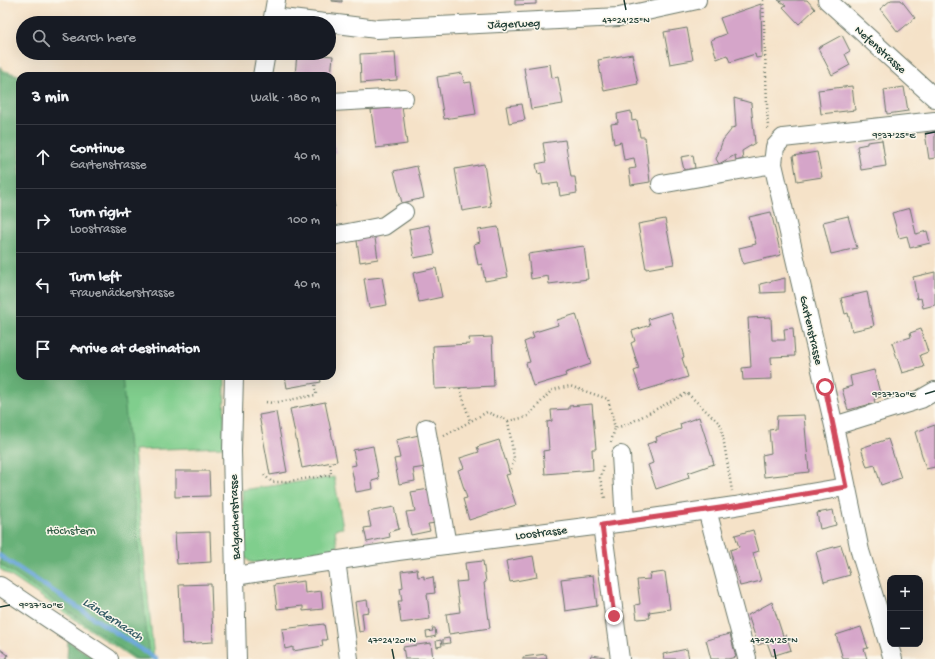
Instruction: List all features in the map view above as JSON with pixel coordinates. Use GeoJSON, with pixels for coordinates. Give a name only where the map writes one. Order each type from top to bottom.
{"type":"FeatureCollection","features":[{"type":"Feature","properties":{"kind":"street","name":"Jägerweg"},"geometry":{"type":"LineString","coordinates":[[336,25],[377,29],[620,17],[697,0]]}},
{"type":"Feature","properties":{"kind":"street","name":"Nefenstrasse"},"geometry":{"type":"LineString","coordinates":[[827,0],[935,98]]}},
{"type":"Feature","properties":{"kind":"street"},"geometry":{"type":"LineString","coordinates":[[274,13],[289,16]]}},
{"type":"Feature","properties":{"kind":"street"},"geometry":{"type":"LineString","coordinates":[[263,72],[265,60]]}},
{"type":"Feature","properties":{"kind":"street"},"geometry":{"type":"LineString","coordinates":[[336,102],[404,98]]}},
{"type":"Feature","properties":{"kind":"street","name":"Gartenstrasse"},"geometry":{"type":"LineString","coordinates":[[893,659],[860,551],[834,426],[773,164],[775,147],[783,138],[935,121]]}},
{"type":"Feature","properties":{"kind":"street"},"geometry":{"type":"LineString","coordinates":[[661,184],[773,164]]}},
{"type":"Feature","properties":{"kind":"street"},"geometry":{"type":"LineString","coordinates":[[336,235],[384,226],[404,212]]}},
{"type":"Feature","properties":{"kind":"street","name":"Balgacherstrasse"},"geometry":{"type":"LineString","coordinates":[[234,380],[232,451],[237,659]]}},
{"type":"Feature","properties":{"kind":"street"},"geometry":{"type":"LineString","coordinates":[[834,426],[921,399],[935,391]]}},
{"type":"Feature","properties":{"kind":"street"},"geometry":{"type":"LineString","coordinates":[[428,436],[447,545]]}},
{"type":"Feature","properties":{"kind":"street"},"geometry":{"type":"LineString","coordinates":[[616,449],[612,523],[620,659]]}},
{"type":"Feature","properties":{"kind":"street","name":"Loostrasse"},"geometry":{"type":"LineString","coordinates":[[235,576],[336,560],[734,506],[846,487]]}},
{"type":"Feature","properties":{"kind":"street"},"geometry":{"type":"LineString","coordinates":[[706,510],[747,658]]}},
{"type":"Feature","properties":{"kind":"street"},"geometry":{"type":"LineString","coordinates":[[336,560],[349,659]]}},
{"type":"Feature","properties":{"kind":"street"},"geometry":{"type":"LineString","coordinates":[[0,586],[109,659]]}},
{"type":"Feature","properties":{"kind":"path"},"geometry":{"type":"LineString","coordinates":[[763,0],[768,135]]}},
{"type":"Feature","properties":{"kind":"path"},"geometry":{"type":"LineString","coordinates":[[266,402],[273,403],[316,395],[315,383]]}},
{"type":"Feature","properties":{"kind":"path"},"geometry":{"type":"LineString","coordinates":[[428,436],[470,421],[487,412],[508,421],[527,417],[552,390],[570,386],[608,399],[615,428],[616,449]]}},
{"type":"Feature","properties":{"kind":"path"},"geometry":{"type":"LineString","coordinates":[[460,388],[470,421]]}},
{"type":"Feature","properties":{"kind":"path"},"geometry":{"type":"LineString","coordinates":[[615,428],[626,425],[687,393],[721,425],[734,506]]}},
{"type":"Feature","properties":{"kind":"path"},"geometry":{"type":"LineString","coordinates":[[508,421],[514,458],[511,470],[508,471]]}},
{"type":"Feature","properties":{"kind":"path"},"geometry":{"type":"LineString","coordinates":[[264,474],[272,482],[283,482],[331,475],[330,462]]}},
{"type":"Feature","properties":{"kind":"path"},"geometry":{"type":"LineString","coordinates":[[604,464],[600,478],[612,523]]}},
{"type":"Feature","properties":{"kind":"green space","name":"Höchstern"},"geometry":{"type":"Polygon","coordinates":[[[0,66],[2,70],[16,74],[16,380],[225,380],[224,447],[134,450],[154,659],[134,659],[0,569],[0,66]]]}},
{"type":"Feature","properties":{"kind":"green space","name":"Höchstern"},"geometry":{"type":"Polygon","coordinates":[[[0,69],[1,72],[16,76],[16,380],[122,380],[149,659],[137,659],[0,564],[0,69]]]}},
{"type":"Feature","properties":{"kind":"green space"},"geometry":{"type":"Polygon","coordinates":[[[334,477],[343,528],[335,529],[338,552],[259,563],[250,562],[244,557],[242,490],[334,477]]]}},
{"type":"Feature","properties":{"kind":"green space"},"geometry":{"type":"Polygon","coordinates":[[[68,641],[96,659],[67,659],[68,641]]]}},
{"type":"Feature","properties":{"kind":"building"},"geometry":{"type":"Polygon","coordinates":[[[342,0],[342,2],[332,1],[342,0]]]}},
{"type":"Feature","properties":{"kind":"building"},"geometry":{"type":"Polygon","coordinates":[[[515,0],[536,0],[536,4],[515,5],[515,0]]]}},
{"type":"Feature","properties":{"kind":"building"},"geometry":{"type":"Polygon","coordinates":[[[778,0],[807,0],[815,9],[799,24],[783,7],[786,5],[778,0]]]}},
{"type":"Feature","properties":{"kind":"building"},"geometry":{"type":"Polygon","coordinates":[[[891,0],[901,0],[915,18],[898,32],[880,9],[891,0]]]}},
{"type":"Feature","properties":{"kind":"building"},"geometry":{"type":"Polygon","coordinates":[[[761,4],[762,57],[756,58],[755,54],[730,62],[727,55],[717,59],[711,40],[726,34],[720,18],[761,4]]]}},
{"type":"Feature","properties":{"kind":"building"},"geometry":{"type":"Polygon","coordinates":[[[687,28],[693,60],[670,64],[664,32],[687,28]]]}},
{"type":"Feature","properties":{"kind":"building"},"geometry":{"type":"Polygon","coordinates":[[[842,35],[850,51],[845,54],[850,65],[832,75],[818,48],[842,35]]]}},
{"type":"Feature","properties":{"kind":"building"},"geometry":{"type":"Polygon","coordinates":[[[395,52],[397,80],[361,83],[360,54],[395,52]]]}},
{"type":"Feature","properties":{"kind":"building"},"geometry":{"type":"Polygon","coordinates":[[[632,54],[638,84],[604,91],[598,60],[632,54]]]}},
{"type":"Feature","properties":{"kind":"building"},"geometry":{"type":"Polygon","coordinates":[[[296,60],[333,60],[331,72],[295,72],[296,60]]]}},
{"type":"Feature","properties":{"kind":"building"},"geometry":{"type":"Polygon","coordinates":[[[550,64],[552,78],[558,77],[563,104],[531,109],[524,68],[550,64]]]}},
{"type":"Feature","properties":{"kind":"building"},"geometry":{"type":"Polygon","coordinates":[[[462,73],[464,83],[471,82],[476,114],[444,119],[437,77],[462,73]]]}},
{"type":"Feature","properties":{"kind":"building"},"geometry":{"type":"Polygon","coordinates":[[[852,86],[855,110],[821,114],[818,90],[852,86]]]}},
{"type":"Feature","properties":{"kind":"building"},"geometry":{"type":"Polygon","coordinates":[[[904,87],[908,111],[887,114],[884,90],[904,87]]]}},
{"type":"Feature","properties":{"kind":"building"},"geometry":{"type":"Polygon","coordinates":[[[734,98],[751,103],[755,143],[742,151],[743,159],[736,161],[735,155],[719,164],[716,159],[723,140],[731,128],[736,127],[734,98]]]}},
{"type":"Feature","properties":{"kind":"building"},"geometry":{"type":"Polygon","coordinates":[[[522,104],[525,120],[509,123],[506,106],[522,104]]]}},
{"type":"Feature","properties":{"kind":"building"},"geometry":{"type":"Polygon","coordinates":[[[402,106],[407,144],[376,148],[371,110],[402,106]]]}},
{"type":"Feature","properties":{"kind":"building"},"geometry":{"type":"Polygon","coordinates":[[[631,111],[632,121],[637,120],[640,137],[645,137],[650,182],[631,185],[629,169],[636,168],[634,158],[624,160],[621,142],[614,144],[611,124],[618,123],[617,114],[631,111]]]}},
{"type":"Feature","properties":{"kind":"building"},"geometry":{"type":"Polygon","coordinates":[[[935,131],[935,158],[929,159],[925,133],[935,131]]]}},
{"type":"Feature","properties":{"kind":"building"},"geometry":{"type":"Polygon","coordinates":[[[565,140],[571,177],[575,177],[577,193],[560,196],[558,183],[543,185],[541,173],[538,174],[536,164],[546,162],[543,143],[565,140]]]}},
{"type":"Feature","properties":{"kind":"building"},"geometry":{"type":"Polygon","coordinates":[[[882,140],[886,166],[861,170],[857,146],[867,144],[867,142],[882,140]]]}},
{"type":"Feature","properties":{"kind":"building"},"geometry":{"type":"Polygon","coordinates":[[[817,152],[822,177],[797,181],[793,156],[817,152]]]}},
{"type":"Feature","properties":{"kind":"building"},"geometry":{"type":"Polygon","coordinates":[[[693,155],[695,168],[684,170],[681,157],[693,155]]]}},
{"type":"Feature","properties":{"kind":"building"},"geometry":{"type":"Polygon","coordinates":[[[484,164],[491,206],[462,211],[455,169],[484,164]]]}},
{"type":"Feature","properties":{"kind":"building"},"geometry":{"type":"Polygon","coordinates":[[[417,166],[424,198],[402,203],[394,171],[417,166]]]}},
{"type":"Feature","properties":{"kind":"building"},"geometry":{"type":"Polygon","coordinates":[[[910,208],[916,234],[927,231],[930,243],[910,248],[907,236],[899,238],[892,213],[910,208]]]}},
{"type":"Feature","properties":{"kind":"building"},"geometry":{"type":"Polygon","coordinates":[[[771,212],[781,255],[743,264],[739,248],[756,244],[749,217],[771,212]]]}},
{"type":"Feature","properties":{"kind":"building"},"geometry":{"type":"Polygon","coordinates":[[[848,216],[857,248],[831,254],[823,222],[848,216]]]}},
{"type":"Feature","properties":{"kind":"building"},"geometry":{"type":"Polygon","coordinates":[[[665,219],[674,264],[646,269],[638,224],[665,219]]]}},
{"type":"Feature","properties":{"kind":"building"},"geometry":{"type":"Polygon","coordinates":[[[429,225],[435,254],[414,258],[409,229],[429,225]]]}},
{"type":"Feature","properties":{"kind":"building"},"geometry":{"type":"Polygon","coordinates":[[[498,227],[508,277],[485,281],[482,264],[478,265],[474,244],[480,242],[478,230],[498,227]]]}},
{"type":"Feature","properties":{"kind":"building"},"geometry":{"type":"Polygon","coordinates":[[[374,231],[378,259],[360,262],[356,234],[374,231]]]}},
{"type":"Feature","properties":{"kind":"building"},"geometry":{"type":"Polygon","coordinates":[[[584,246],[588,279],[549,284],[548,276],[531,279],[528,254],[584,246]]]}},
{"type":"Feature","properties":{"kind":"building"},"geometry":{"type":"Polygon","coordinates":[[[436,268],[442,297],[419,302],[413,273],[436,268]]]}},
{"type":"Feature","properties":{"kind":"building"},"geometry":{"type":"Polygon","coordinates":[[[935,272],[935,305],[923,308],[921,298],[917,299],[913,277],[935,272]]]}},
{"type":"Feature","properties":{"kind":"building"},"geometry":{"type":"Polygon","coordinates":[[[382,277],[387,305],[369,308],[364,279],[382,277]]]}},
{"type":"Feature","properties":{"kind":"building"},"geometry":{"type":"Polygon","coordinates":[[[785,278],[785,292],[761,293],[760,284],[785,278]]]}},
{"type":"Feature","properties":{"kind":"building"},"geometry":{"type":"Polygon","coordinates":[[[867,292],[874,326],[852,331],[848,313],[845,314],[841,298],[867,292]]]}},
{"type":"Feature","properties":{"kind":"building"},"geometry":{"type":"Polygon","coordinates":[[[671,312],[688,377],[641,391],[634,371],[639,369],[631,343],[635,341],[632,331],[650,325],[648,319],[671,312]]]}},
{"type":"Feature","properties":{"kind":"building"},"geometry":{"type":"Polygon","coordinates":[[[576,314],[591,364],[565,373],[566,376],[533,386],[526,363],[530,362],[524,342],[534,338],[532,333],[558,325],[557,320],[576,314]]]}},
{"type":"Feature","properties":{"kind":"building"},"geometry":{"type":"Polygon","coordinates":[[[771,317],[772,340],[785,340],[784,329],[793,328],[795,356],[771,357],[772,379],[743,380],[742,368],[751,367],[748,318],[771,317]]]}},
{"type":"Feature","properties":{"kind":"building"},"geometry":{"type":"Polygon","coordinates":[[[921,329],[928,352],[920,355],[924,367],[902,373],[892,343],[911,337],[910,333],[921,329]]]}},
{"type":"Feature","properties":{"kind":"building"},"geometry":{"type":"Polygon","coordinates":[[[492,337],[494,386],[435,389],[433,346],[470,344],[469,338],[492,337]]]}},
{"type":"Feature","properties":{"kind":"building"},"geometry":{"type":"Polygon","coordinates":[[[874,370],[881,397],[874,399],[875,403],[848,410],[842,389],[852,386],[850,376],[874,370]]]}},
{"type":"Feature","properties":{"kind":"building"},"geometry":{"type":"Polygon","coordinates":[[[286,380],[321,380],[321,382],[287,388],[286,380]]]}},
{"type":"Feature","properties":{"kind":"building"},"geometry":{"type":"Polygon","coordinates":[[[325,402],[337,461],[302,468],[290,409],[325,402]]]}},
{"type":"Feature","properties":{"kind":"building"},"geometry":{"type":"Polygon","coordinates":[[[592,404],[596,449],[592,449],[593,470],[545,474],[543,451],[549,450],[547,422],[552,421],[551,410],[569,409],[569,406],[592,404]]]}},
{"type":"Feature","properties":{"kind":"building"},"geometry":{"type":"Polygon","coordinates":[[[276,412],[287,472],[270,475],[259,415],[276,412]]]}},
{"type":"Feature","properties":{"kind":"building"},"geometry":{"type":"Polygon","coordinates":[[[804,415],[809,472],[764,477],[762,455],[771,453],[769,430],[776,429],[777,416],[804,415]]]}},
{"type":"Feature","properties":{"kind":"building"},"geometry":{"type":"Polygon","coordinates":[[[699,417],[714,464],[688,473],[689,478],[656,489],[648,465],[653,463],[647,444],[657,441],[656,437],[681,429],[680,424],[699,417]]]}},
{"type":"Feature","properties":{"kind":"building"},"geometry":{"type":"Polygon","coordinates":[[[935,425],[935,467],[926,469],[915,432],[935,425]]]}},
{"type":"Feature","properties":{"kind":"building"},"geometry":{"type":"Polygon","coordinates":[[[419,435],[425,467],[413,469],[415,481],[399,484],[394,459],[400,458],[396,440],[419,435]]]}},
{"type":"Feature","properties":{"kind":"building"},"geometry":{"type":"Polygon","coordinates":[[[888,439],[901,478],[881,485],[875,465],[867,467],[861,448],[888,439]]]}},
{"type":"Feature","properties":{"kind":"building"},"geometry":{"type":"Polygon","coordinates":[[[499,440],[510,474],[506,475],[516,505],[469,520],[463,499],[467,498],[458,470],[464,468],[460,458],[479,452],[477,447],[499,440]]]}},
{"type":"Feature","properties":{"kind":"building"},"geometry":{"type":"Polygon","coordinates":[[[373,446],[379,479],[372,481],[373,489],[356,492],[351,466],[356,465],[353,450],[373,446]]]}},
{"type":"Feature","properties":{"kind":"building"},"geometry":{"type":"Polygon","coordinates":[[[175,471],[209,471],[210,496],[175,497],[175,471]]]}},
{"type":"Feature","properties":{"kind":"building"},"geometry":{"type":"Polygon","coordinates":[[[429,489],[436,523],[428,524],[430,531],[411,535],[406,512],[415,511],[411,492],[429,489]]]}},
{"type":"Feature","properties":{"kind":"building"},"geometry":{"type":"Polygon","coordinates":[[[394,507],[399,529],[389,532],[390,537],[367,542],[364,528],[371,527],[368,512],[394,507]]]}},
{"type":"Feature","properties":{"kind":"building"},"geometry":{"type":"Polygon","coordinates":[[[833,510],[836,525],[820,529],[817,513],[833,510]]]}},
{"type":"Feature","properties":{"kind":"building"},"geometry":{"type":"Polygon","coordinates":[[[753,530],[759,551],[753,553],[761,581],[740,586],[730,550],[739,547],[735,535],[753,530]]]}},
{"type":"Feature","properties":{"kind":"building"},"geometry":{"type":"Polygon","coordinates":[[[210,532],[211,562],[177,564],[175,533],[210,532]]]}},
{"type":"Feature","properties":{"kind":"building"},"geometry":{"type":"Polygon","coordinates":[[[841,545],[850,575],[824,582],[816,552],[841,545]]]}},
{"type":"Feature","properties":{"kind":"building"},"geometry":{"type":"Polygon","coordinates":[[[533,556],[537,577],[510,582],[506,561],[533,556]]]}},
{"type":"Feature","properties":{"kind":"building"},"geometry":{"type":"Polygon","coordinates":[[[483,561],[486,582],[484,583],[490,628],[449,634],[446,614],[460,612],[456,582],[467,581],[465,563],[483,561]]]}},
{"type":"Feature","properties":{"kind":"building"},"geometry":{"type":"Polygon","coordinates":[[[417,569],[418,577],[424,576],[424,579],[433,577],[435,593],[427,594],[430,619],[401,623],[398,601],[402,601],[400,588],[403,587],[401,571],[417,569]]]}},
{"type":"Feature","properties":{"kind":"building"},"geometry":{"type":"Polygon","coordinates":[[[665,572],[670,609],[649,612],[650,618],[637,619],[635,605],[640,604],[637,580],[650,579],[649,574],[665,572]]]}},
{"type":"Feature","properties":{"kind":"building"},"geometry":{"type":"Polygon","coordinates":[[[593,575],[597,606],[565,611],[561,579],[593,575]]]}},
{"type":"Feature","properties":{"kind":"building"},"geometry":{"type":"Polygon","coordinates":[[[304,581],[305,593],[321,591],[323,609],[303,611],[303,606],[277,609],[274,585],[304,581]]]}},
{"type":"Feature","properties":{"kind":"building"},"geometry":{"type":"Polygon","coordinates":[[[211,584],[213,642],[182,644],[179,585],[211,584]]]}},
{"type":"Feature","properties":{"kind":"building"},"geometry":{"type":"Polygon","coordinates":[[[367,600],[369,612],[362,613],[364,631],[359,632],[355,602],[367,600]]]}},
{"type":"Feature","properties":{"kind":"building"},"geometry":{"type":"Polygon","coordinates":[[[772,602],[783,636],[786,635],[791,650],[772,656],[767,642],[758,645],[748,615],[772,602]]]}},
{"type":"Feature","properties":{"kind":"building"},"geometry":{"type":"Polygon","coordinates":[[[324,624],[327,640],[322,640],[323,646],[293,651],[293,647],[285,649],[282,629],[324,624]]]}},
{"type":"Feature","properties":{"kind":"building"},"geometry":{"type":"Polygon","coordinates":[[[861,627],[868,648],[864,649],[867,659],[843,659],[836,635],[861,627]]]}},
{"type":"Feature","properties":{"kind":"building"},"geometry":{"type":"Polygon","coordinates":[[[432,628],[435,628],[436,636],[427,638],[426,632],[433,631],[432,628]]]}},
{"type":"Feature","properties":{"kind":"building"},"geometry":{"type":"Polygon","coordinates":[[[730,634],[736,657],[728,659],[711,659],[706,640],[730,634]]]}},
{"type":"Feature","properties":{"kind":"building"},"geometry":{"type":"Polygon","coordinates":[[[449,638],[450,643],[443,644],[443,639],[449,638]]]}},
{"type":"Feature","properties":{"kind":"building"},"geometry":{"type":"Polygon","coordinates":[[[441,640],[442,646],[437,647],[436,641],[441,640]]]}},
{"type":"Feature","properties":{"kind":"building"},"geometry":{"type":"Polygon","coordinates":[[[431,643],[433,659],[405,659],[403,647],[431,643]]]}},
{"type":"Feature","properties":{"kind":"building"},"geometry":{"type":"Polygon","coordinates":[[[0,649],[8,655],[6,659],[0,659],[0,649]]]}},
{"type":"Feature","properties":{"kind":"building"},"geometry":{"type":"Polygon","coordinates":[[[687,649],[689,659],[664,659],[663,654],[687,649]]]}},
{"type":"Feature","properties":{"kind":"building"},"geometry":{"type":"Polygon","coordinates":[[[546,654],[547,659],[523,659],[523,657],[546,654]]]}},
{"type":"Feature","properties":{"kind":"building"},"geometry":{"type":"Polygon","coordinates":[[[591,655],[605,657],[604,659],[590,659],[591,655]]]}},
{"type":"Feature","properties":{"kind":"waterway","name":"Ländernaach"},"geometry":{"type":"LineString","coordinates":[[0,556],[156,659]]}},
{"type":"Feature","properties":{"kind":"route"},"geometry":{"type":"LineString","coordinates":[[614,616],[602,525],[734,506],[846,487],[825,387]]}}]}
